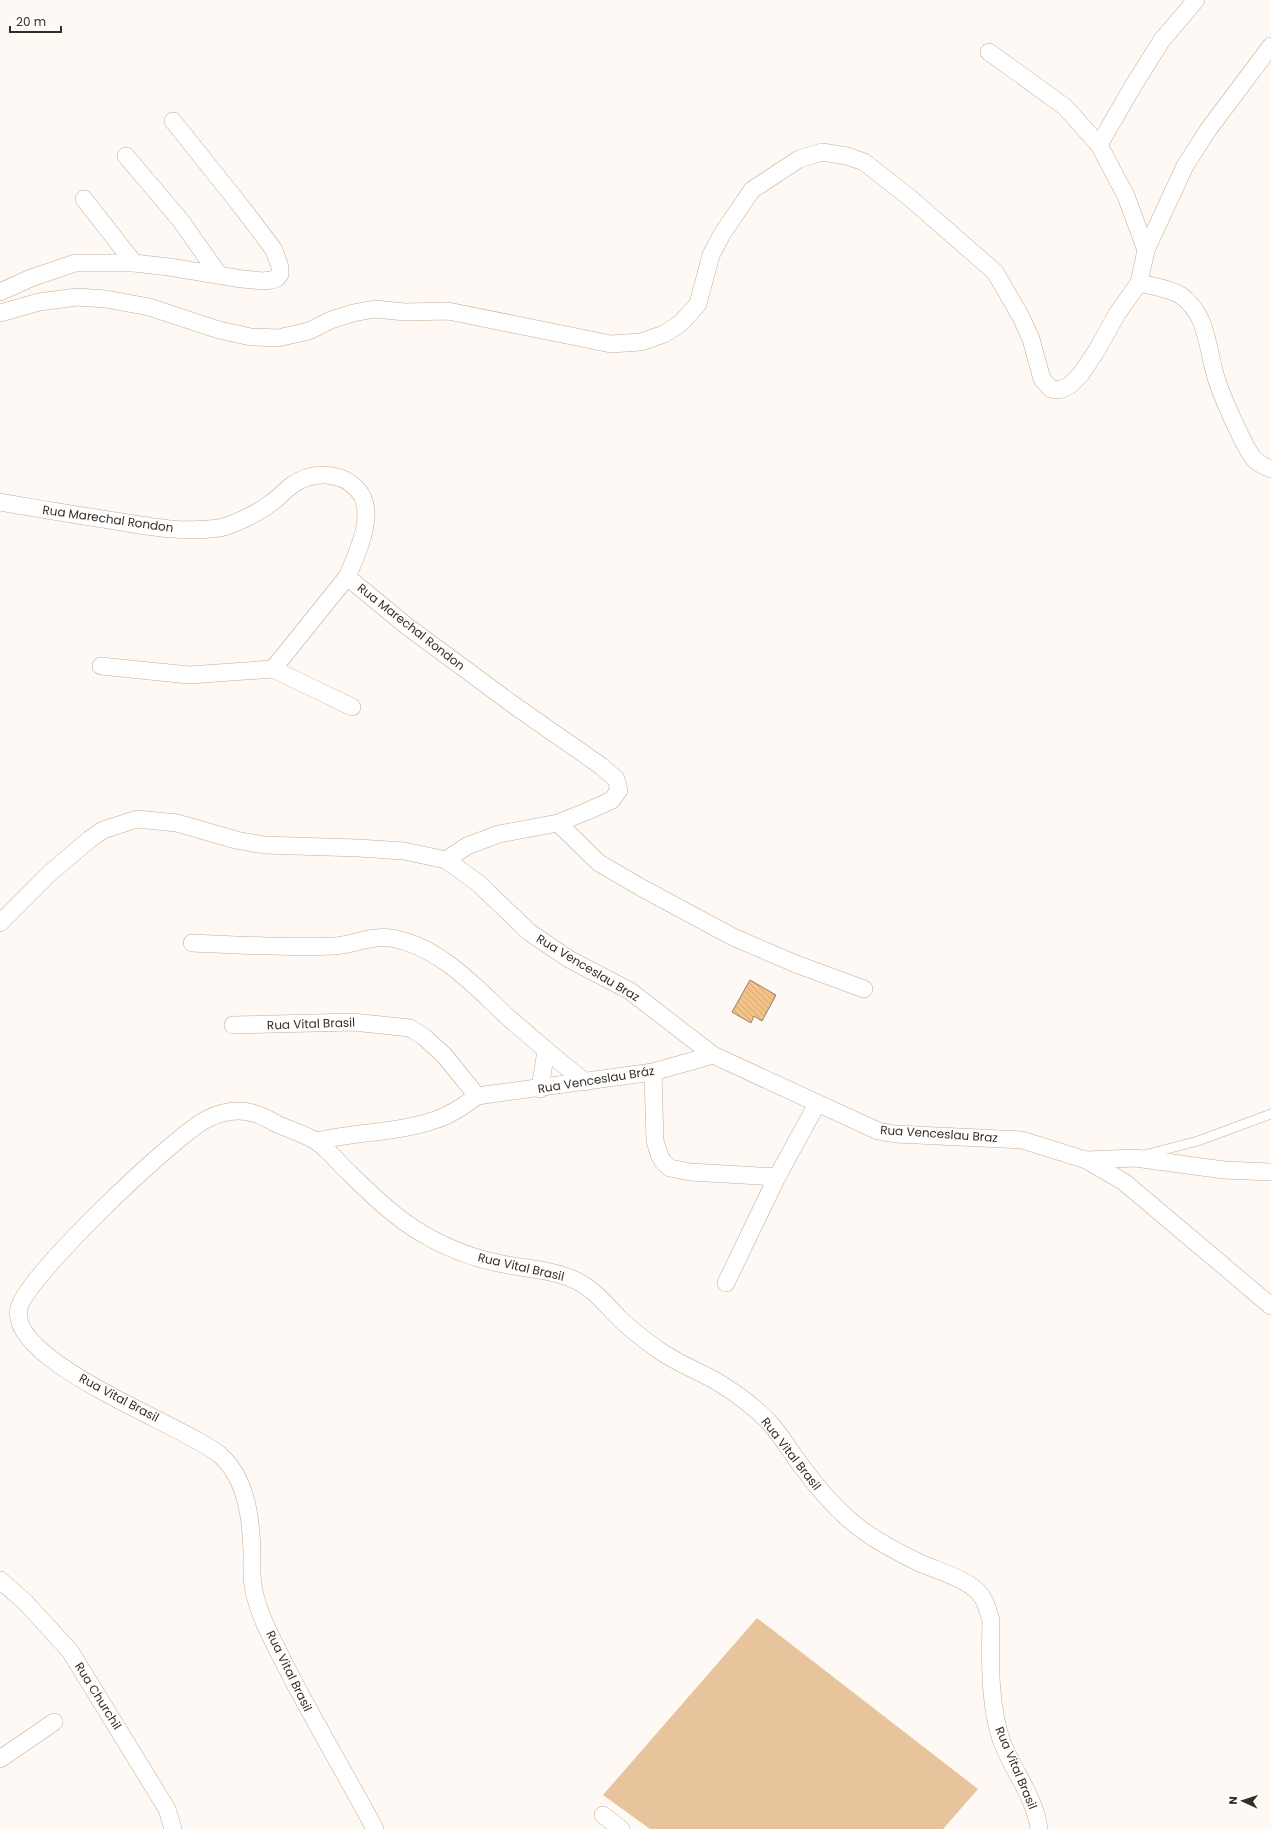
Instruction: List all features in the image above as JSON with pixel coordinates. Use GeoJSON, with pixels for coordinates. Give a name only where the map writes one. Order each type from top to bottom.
{"type":"FeatureCollection","features":[{"type":"Feature","properties":{"kind":"street"},"geometry":{"type":"LineString","coordinates":[[1098,145],[1132,86],[1162,40],[1196,0]]}},
{"type":"Feature","properties":{"kind":"street"},"geometry":{"type":"LineString","coordinates":[[0,313],[39,302],[77,297],[106,299],[149,307],[219,330],[251,337],[278,338],[309,331],[331,320],[353,313],[374,309],[405,312],[448,311],[611,344],[641,342],[664,334],[681,322],[698,304],[711,255],[722,234],[752,190],[799,159],[822,152],[847,156],[864,162],[910,198],[995,272],[1021,317],[1031,339],[1042,380],[1050,389],[1059,390],[1069,386],[1081,374],[1097,350],[1117,314],[1139,283],[1146,250],[1185,166],[1208,130],[1271,46]]}},
{"type":"Feature","properties":{"kind":"street"},"geometry":{"type":"LineString","coordinates":[[989,52],[1065,107],[1098,145],[1126,196],[1146,250]]}},
{"type":"Feature","properties":{"kind":"street"},"geometry":{"type":"LineString","coordinates":[[0,292],[31,278],[75,263],[134,263],[242,279],[272,280],[280,274],[280,267],[274,250],[173,121]]}},
{"type":"Feature","properties":{"kind":"street"},"geometry":{"type":"LineString","coordinates":[[126,156],[181,221],[218,275]]}},
{"type":"Feature","properties":{"kind":"street"},"geometry":{"type":"LineString","coordinates":[[84,199],[134,263]]}},
{"type":"Feature","properties":{"kind":"street"},"geometry":{"type":"LineString","coordinates":[[1139,283],[1166,289],[1179,295],[1193,307],[1203,324],[1215,375],[1235,423],[1254,460],[1271,470]]}},
{"type":"Feature","properties":{"kind":"street","name":"Rua Marechal Rondon"},"geometry":{"type":"LineString","coordinates":[[0,502],[146,526],[193,530],[220,528],[268,506],[292,485],[311,475],[332,476],[349,481],[363,495],[366,513],[364,534],[347,577],[408,627],[515,706],[601,766],[616,779],[619,790],[612,800],[558,823],[498,834],[467,846],[446,860]]}},
{"type":"Feature","properties":{"kind":"street"},"geometry":{"type":"LineString","coordinates":[[273,669],[347,577]]}},
{"type":"Feature","properties":{"kind":"street"},"geometry":{"type":"LineString","coordinates":[[101,666],[188,674],[273,669],[352,707]]}},
{"type":"Feature","properties":{"kind":"street","name":"Rua Venceslau Braz"},"geometry":{"type":"LineString","coordinates":[[0,923],[50,874],[90,839],[103,830],[137,819],[177,823],[236,840],[264,845],[404,851],[446,860],[478,883],[529,932],[570,959],[630,991],[713,1055],[800,1094],[817,1104],[878,1132],[1022,1140],[1086,1160],[1124,1182],[1271,1306]]}},
{"type":"Feature","properties":{"kind":"street"},"geometry":{"type":"LineString","coordinates":[[558,823],[599,863],[642,888],[733,937],[796,964],[864,989]]}},
{"type":"Feature","properties":{"kind":"street"},"geometry":{"type":"LineString","coordinates":[[192,943],[336,946],[389,937],[411,943],[435,955],[467,978],[546,1050],[586,1082]]}},
{"type":"Feature","properties":{"kind":"street","name":"Rua Vital Brasil"},"geometry":{"type":"LineString","coordinates":[[233,1025],[352,1022],[410,1028],[424,1037],[444,1055],[477,1096]]}},
{"type":"Feature","properties":{"kind":"street"},"geometry":{"type":"LineString","coordinates":[[540,1089],[546,1050]]}},
{"type":"Feature","properties":{"kind":"street","name":"Rua Venceslau Bráz"},"geometry":{"type":"LineString","coordinates":[[477,1096],[540,1089],[654,1072],[713,1055]]}},
{"type":"Feature","properties":{"kind":"street"},"geometry":{"type":"LineString","coordinates":[[654,1072],[655,1141],[658,1154],[663,1162],[670,1168],[690,1172],[777,1177]]}},
{"type":"Feature","properties":{"kind":"street"},"geometry":{"type":"LineString","coordinates":[[317,1141],[421,1124],[451,1114],[477,1096]]}},
{"type":"Feature","properties":{"kind":"street"},"geometry":{"type":"LineString","coordinates":[[726,1284],[777,1177],[817,1104]]}},
{"type":"Feature","properties":{"kind":"street","name":"Rua Vital Brasil"},"geometry":{"type":"LineString","coordinates":[[375,1829],[303,1701],[262,1615],[254,1593],[249,1515],[244,1493],[236,1474],[222,1457],[199,1441],[100,1391],[40,1351],[28,1337],[19,1321],[18,1308],[30,1287],[47,1266],[146,1168],[201,1122],[216,1114],[234,1111],[253,1113],[317,1141],[379,1202],[421,1233],[469,1255],[496,1263],[567,1277],[581,1283],[607,1304],[621,1321],[655,1347],[670,1358],[716,1381],[742,1399],[769,1422],[825,1497],[862,1530],[917,1562],[970,1585],[980,1593],[987,1606],[991,1620],[993,1707],[996,1724],[1014,1768],[1032,1802],[1039,1829]]}},
{"type":"Feature","properties":{"kind":"street","name":"Rua Venceslau Braz"},"geometry":{"type":"LineString","coordinates":[[1086,1160],[1135,1158],[1224,1170],[1271,1172]]}},
{"type":"Feature","properties":{"kind":"street","name":"Rua Churchil"},"geometry":{"type":"LineString","coordinates":[[0,1580],[25,1602],[70,1651],[166,1809],[173,1829]]}},
{"type":"Feature","properties":{"kind":"street"},"geometry":{"type":"LineString","coordinates":[[0,1759],[54,1722]]}},
{"type":"Feature","properties":{"kind":"street"},"geometry":{"type":"LineString","coordinates":[[603,1815],[621,1829]]}},
{"type":"Feature","properties":{"kind":"lane","name":"Rua Venceslau Braz"},"geometry":{"type":"LineString","coordinates":[[1135,1158],[1198,1141],[1271,1114]]}},
{"type":"Feature","properties":{"kind":"shaded area"},"geometry":{"type":"Polygon","coordinates":[[[757,1618],[978,1789],[943,1829],[650,1829],[603,1795],[757,1618]]]}},
{"type":"Feature","properties":{"kind":"building"},"geometry":{"type":"Polygon","coordinates":[[[750,980],[776,995],[762,1021],[754,1016],[751,1023],[732,1012],[750,980]]]}}]}
